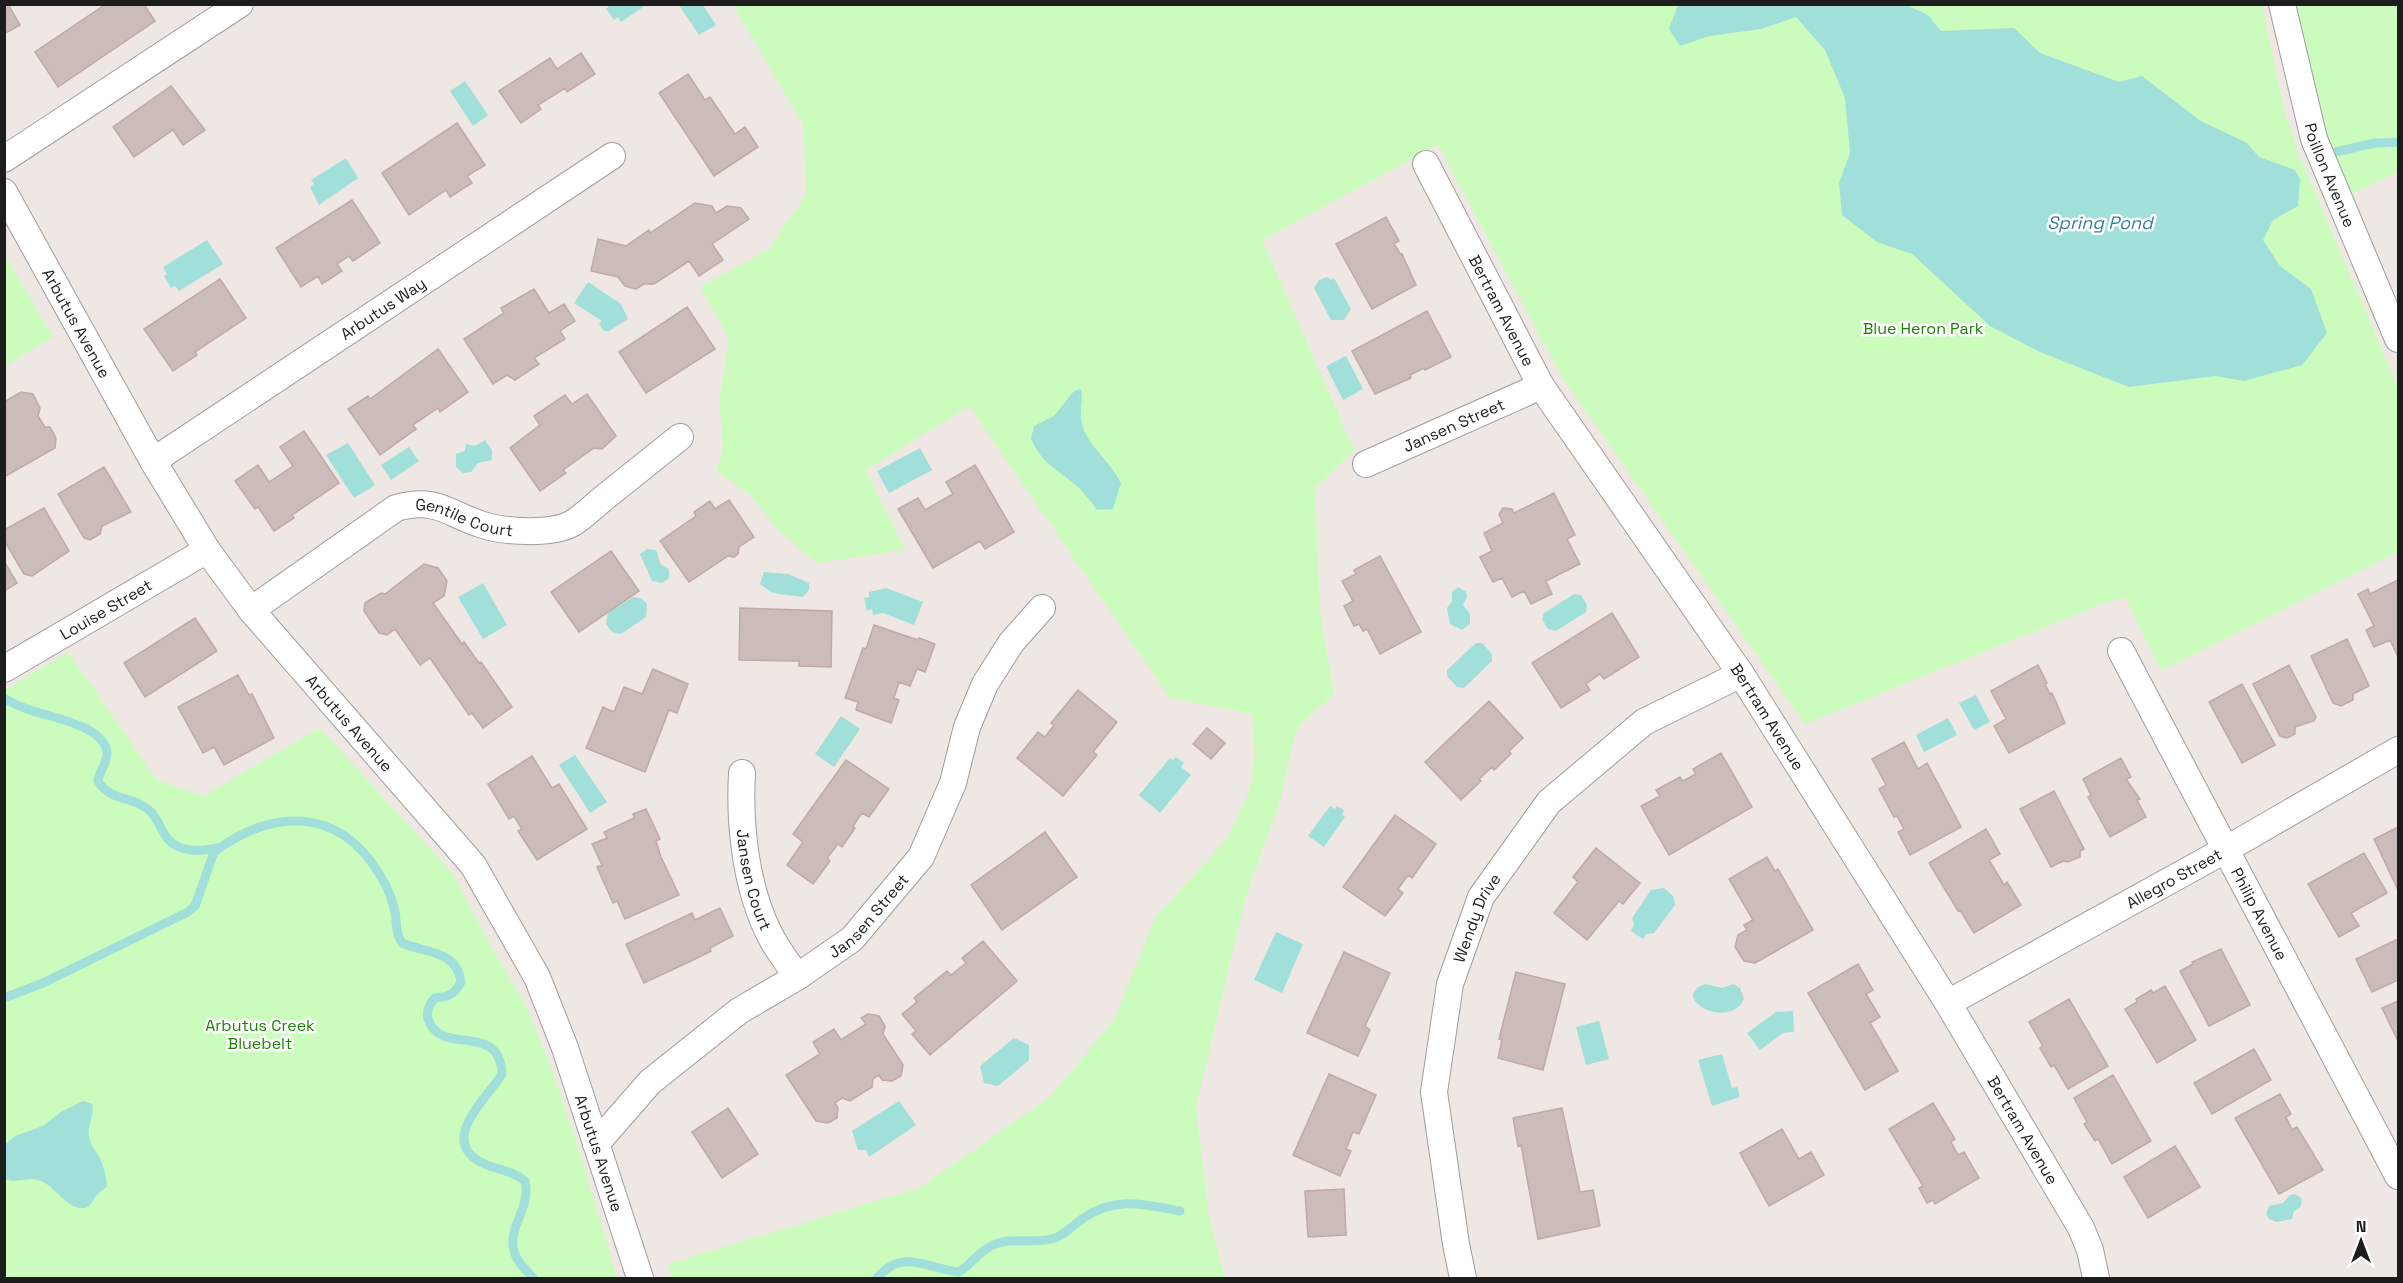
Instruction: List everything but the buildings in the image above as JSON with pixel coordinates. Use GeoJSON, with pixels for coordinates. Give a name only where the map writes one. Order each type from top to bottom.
{"type":"FeatureCollection","features":[{"type":"Feature","properties":{"kind":"street"},"geometry":{"type":"LineString","coordinates":[[4,159],[240,4]]}},
{"type":"Feature","properties":{"kind":"street","name":"Poillon Avenue"},"geometry":{"type":"LineString","coordinates":[[2282,4],[2314,139],[2398,339]]}},
{"type":"Feature","properties":{"kind":"street","name":"Arbutus Way"},"geometry":{"type":"LineString","coordinates":[[153,460],[612,156]]}},
{"type":"Feature","properties":{"kind":"street","name":"Bertram Avenue"},"geometry":{"type":"LineString","coordinates":[[1426,164],[1541,386],[1741,674],[1948,1003],[2081,1228],[2090,1250],[2096,1278]]}},
{"type":"Feature","properties":{"kind":"street","name":"Arbutus Avenue"},"geometry":{"type":"LineString","coordinates":[[4,192],[153,460],[207,550],[251,610],[473,865],[537,977],[565,1048],[640,1278]]}},
{"type":"Feature","properties":{"kind":"street","name":"Jansen Street"},"geometry":{"type":"LineString","coordinates":[[1366,464],[1541,386]]}},
{"type":"Feature","properties":{"kind":"street","name":"Gentile Court"},"geometry":{"type":"LineString","coordinates":[[251,610],[396,508],[413,504],[442,506],[483,525],[516,531],[548,529],[572,524],[680,437]]}},
{"type":"Feature","properties":{"kind":"street","name":"Louise Street"},"geometry":{"type":"LineString","coordinates":[[4,669],[207,550]]}},
{"type":"Feature","properties":{"kind":"street","name":"Jansen Street"},"geometry":{"type":"LineString","coordinates":[[596,1144],[650,1082],[739,1011],[797,977],[852,939],[921,856],[953,783],[968,727],[985,684],[1011,643],[1042,608]]}},
{"type":"Feature","properties":{"kind":"street","name":"Philip Avenue"},"geometry":{"type":"LineString","coordinates":[[2121,651],[2398,1176]]}},
{"type":"Feature","properties":{"kind":"street","name":"Wendy Drive"},"geometry":{"type":"LineString","coordinates":[[1463,1278],[1434,1092],[1450,984],[1481,897],[1549,802],[1644,722],[1741,674]]}},
{"type":"Feature","properties":{"kind":"street","name":"Allegro Street"},"geometry":{"type":"LineString","coordinates":[[1948,1003],[2225,850],[2398,750]]}},
{"type":"Feature","properties":{"kind":"street","name":"Jansen Court"},"geometry":{"type":"LineString","coordinates":[[742,773],[740,812],[754,898],[771,938],[797,977]]}},
{"type":"Feature","properties":{"kind":"green space","name":"Blue Heron Park"},"geometry":{"type":"Polygon","coordinates":[[[733,5],[2262,5],[2283,105],[2297,150],[2398,388],[2398,552],[2161,671],[2125,597],[2107,602],[1805,724],[1562,377],[1438,145],[1262,240],[1354,450],[1315,488],[1320,612],[1334,694],[1299,726],[1292,745],[1281,798],[1246,895],[1196,1107],[1209,1217],[1225,1278],[672,1278],[668,1264],[921,1187],[1050,1097],[1114,1020],[1155,918],[1227,839],[1250,789],[1255,753],[1252,714],[1170,698],[969,406],[866,470],[905,550],[816,563],[776,527],[750,495],[716,471],[723,449],[719,402],[729,338],[700,287],[769,249],[807,193],[803,124],[733,5]]]}},
{"type":"Feature","properties":{"kind":"green space"},"geometry":{"type":"Polygon","coordinates":[[[2293,5],[2398,5],[2398,172],[2349,195],[2317,114],[2293,5]]]}},
{"type":"Feature","properties":{"kind":"green space"},"geometry":{"type":"Polygon","coordinates":[[[4,254],[53,337],[5,366],[4,366],[4,254]]]}},
{"type":"Feature","properties":{"kind":"green space","name":"Arbutus Creek Bluebelt"},"geometry":{"type":"Polygon","coordinates":[[[68,652],[157,780],[203,796],[320,728],[453,874],[526,1006],[549,1062],[582,1159],[617,1278],[5,1278],[5,690],[68,652]]]}},
{"type":"Feature","properties":{"kind":"water"},"geometry":{"type":"Polygon","coordinates":[[[610,5],[646,5],[621,22],[618,17],[614,20],[606,9],[610,5]]]}},
{"type":"Feature","properties":{"kind":"water"},"geometry":{"type":"Polygon","coordinates":[[[679,5],[703,5],[716,25],[699,35],[679,5]]]}},
{"type":"Feature","properties":{"kind":"water","name":"Spring Pond"},"geometry":{"type":"Polygon","coordinates":[[[1678,5],[1907,5],[1928,15],[1941,31],[2014,28],[2040,53],[2119,82],[2142,76],[2199,120],[2247,143],[2259,157],[2295,170],[2300,179],[2298,206],[2273,220],[2263,240],[2280,266],[2311,289],[2327,333],[2302,365],[2244,381],[2215,376],[2129,387],[2040,352],[1990,326],[1912,254],[1877,242],[1842,215],[1839,183],[1850,153],[1845,98],[1825,50],[1796,17],[1761,29],[1709,36],[1680,46],[1669,29],[1678,5]]]}},
{"type":"Feature","properties":{"kind":"water"},"geometry":{"type":"Polygon","coordinates":[[[465,81],[488,115],[473,126],[450,91],[465,81]]]}},
{"type":"Feature","properties":{"kind":"water"},"geometry":{"type":"Polygon","coordinates":[[[346,158],[358,178],[319,205],[310,187],[314,184],[311,180],[346,158]]]}},
{"type":"Feature","properties":{"kind":"water"},"geometry":{"type":"Polygon","coordinates":[[[207,240],[223,264],[179,291],[175,286],[171,288],[164,276],[167,274],[163,267],[207,240]]]}},
{"type":"Feature","properties":{"kind":"water"},"geometry":{"type":"Polygon","coordinates":[[[1327,277],[1331,280],[1334,278],[1351,309],[1344,320],[1331,320],[1314,288],[1319,280],[1327,277]]]}},
{"type":"Feature","properties":{"kind":"water"},"geometry":{"type":"Polygon","coordinates":[[[588,282],[621,304],[628,319],[609,331],[604,331],[599,324],[602,321],[574,303],[588,282]]]}},
{"type":"Feature","properties":{"kind":"water"},"geometry":{"type":"Polygon","coordinates":[[[1346,356],[1363,389],[1343,400],[1326,366],[1346,356]]]}},
{"type":"Feature","properties":{"kind":"water"},"geometry":{"type":"Polygon","coordinates":[[[1081,389],[1083,427],[1092,444],[1121,483],[1113,509],[1097,510],[1079,488],[1044,460],[1031,439],[1034,426],[1054,416],[1074,391],[1081,389]]]}},
{"type":"Feature","properties":{"kind":"water"},"geometry":{"type":"Polygon","coordinates":[[[485,440],[492,450],[492,460],[478,463],[471,472],[463,473],[456,467],[456,454],[465,451],[466,444],[475,446],[485,440]]]}},
{"type":"Feature","properties":{"kind":"water"},"geometry":{"type":"Polygon","coordinates":[[[348,443],[375,485],[354,498],[326,455],[348,443]]]}},
{"type":"Feature","properties":{"kind":"water"},"geometry":{"type":"Polygon","coordinates":[[[409,447],[419,461],[391,480],[381,465],[409,447]]]}},
{"type":"Feature","properties":{"kind":"water"},"geometry":{"type":"Polygon","coordinates":[[[920,448],[932,470],[889,493],[877,471],[920,448]]]}},
{"type":"Feature","properties":{"kind":"water"},"geometry":{"type":"Polygon","coordinates":[[[647,549],[656,550],[661,565],[669,569],[669,578],[662,583],[652,581],[640,554],[647,549]]]}},
{"type":"Feature","properties":{"kind":"water"},"geometry":{"type":"Polygon","coordinates":[[[764,572],[788,574],[809,583],[809,590],[803,597],[773,593],[760,584],[764,572]]]}},
{"type":"Feature","properties":{"kind":"water"},"geometry":{"type":"Polygon","coordinates":[[[483,583],[507,625],[483,639],[458,597],[483,583]]]}},
{"type":"Feature","properties":{"kind":"water"},"geometry":{"type":"Polygon","coordinates":[[[1458,587],[1466,592],[1467,597],[1463,605],[1470,614],[1470,624],[1462,630],[1450,624],[1447,608],[1452,601],[1452,592],[1458,587]]]}},
{"type":"Feature","properties":{"kind":"water"},"geometry":{"type":"Polygon","coordinates":[[[886,588],[923,602],[914,625],[883,613],[873,615],[872,609],[867,611],[864,598],[869,597],[869,592],[886,588]]]}},
{"type":"Feature","properties":{"kind":"water"},"geometry":{"type":"Polygon","coordinates":[[[1574,594],[1581,595],[1587,605],[1586,612],[1556,631],[1548,629],[1542,619],[1544,613],[1574,594]]]}},
{"type":"Feature","properties":{"kind":"water"},"geometry":{"type":"Polygon","coordinates":[[[633,597],[641,598],[647,604],[646,617],[621,634],[612,632],[606,624],[608,613],[633,597]]]}},
{"type":"Feature","properties":{"kind":"water"},"geometry":{"type":"Polygon","coordinates":[[[1476,643],[1482,643],[1492,654],[1492,661],[1464,688],[1457,687],[1447,676],[1447,670],[1476,643]]]}},
{"type":"Feature","properties":{"kind":"water"},"geometry":{"type":"Polygon","coordinates":[[[1976,695],[1990,722],[1974,730],[1959,703],[1976,695]]]}},
{"type":"Feature","properties":{"kind":"water"},"geometry":{"type":"Polygon","coordinates":[[[841,716],[860,729],[834,767],[815,754],[841,716]]]}},
{"type":"Feature","properties":{"kind":"water"},"geometry":{"type":"Polygon","coordinates":[[[1948,718],[1957,735],[1924,752],[1916,735],[1948,718]]]}},
{"type":"Feature","properties":{"kind":"water"},"geometry":{"type":"Polygon","coordinates":[[[575,755],[607,802],[590,813],[559,765],[575,755]]]}},
{"type":"Feature","properties":{"kind":"water"},"geometry":{"type":"Polygon","coordinates":[[[1176,757],[1184,763],[1181,767],[1191,775],[1160,813],[1139,795],[1170,758],[1173,760],[1176,757]]]}},
{"type":"Feature","properties":{"kind":"water"},"geometry":{"type":"Polygon","coordinates":[[[1330,806],[1335,809],[1337,806],[1344,810],[1342,814],[1345,817],[1324,847],[1308,836],[1330,806]]]}},
{"type":"Feature","properties":{"kind":"water"},"geometry":{"type":"Polygon","coordinates":[[[1664,888],[1673,896],[1675,905],[1654,933],[1646,934],[1643,939],[1631,931],[1634,924],[1632,918],[1651,890],[1664,888]]]}},
{"type":"Feature","properties":{"kind":"water"},"geometry":{"type":"Polygon","coordinates":[[[1276,932],[1303,944],[1282,993],[1254,980],[1276,932]]]}},
{"type":"Feature","properties":{"kind":"water"},"geometry":{"type":"Polygon","coordinates":[[[1705,984],[1722,988],[1733,984],[1740,988],[1744,999],[1736,1008],[1726,1012],[1705,1009],[1697,1003],[1693,996],[1695,990],[1705,984]]]}},
{"type":"Feature","properties":{"kind":"water"},"geometry":{"type":"Polygon","coordinates":[[[1793,1011],[1794,1032],[1783,1033],[1760,1050],[1747,1033],[1776,1012],[1793,1011]]]}},
{"type":"Feature","properties":{"kind":"water"},"geometry":{"type":"Polygon","coordinates":[[[1599,1021],[1609,1059],[1586,1065],[1576,1027],[1599,1021]]]}},
{"type":"Feature","properties":{"kind":"water"},"geometry":{"type":"Polygon","coordinates":[[[1014,1038],[1029,1045],[1029,1060],[998,1086],[984,1083],[980,1066],[1014,1038]]]}},
{"type":"Feature","properties":{"kind":"water"},"geometry":{"type":"Polygon","coordinates":[[[1722,1054],[1732,1088],[1737,1087],[1740,1097],[1712,1106],[1698,1060],[1722,1054]]]}},
{"type":"Feature","properties":{"kind":"water"},"geometry":{"type":"Polygon","coordinates":[[[83,1101],[92,1104],[89,1137],[100,1158],[107,1186],[89,1206],[83,1208],[70,1204],[41,1181],[5,1179],[5,1145],[15,1136],[43,1126],[61,1112],[83,1101]]]}},
{"type":"Feature","properties":{"kind":"water"},"geometry":{"type":"Polygon","coordinates":[[[899,1101],[916,1125],[869,1157],[866,1150],[858,1150],[852,1131],[899,1101]]]}},
{"type":"Feature","properties":{"kind":"water"},"geometry":{"type":"Polygon","coordinates":[[[2295,1194],[2301,1198],[2302,1203],[2294,1211],[2292,1219],[2277,1222],[2269,1219],[2266,1214],[2269,1206],[2283,1203],[2290,1195],[2295,1194]]]}},
{"type":"Feature","properties":{"kind":"waterway"},"geometry":{"type":"LineString","coordinates":[[2335,152],[2375,143],[2398,142]]}},
{"type":"Feature","properties":{"kind":"waterway"},"geometry":{"type":"LineString","coordinates":[[4,698],[27,709],[76,724],[98,737],[105,745],[107,755],[98,781],[109,792],[136,802],[149,810],[172,843],[192,850],[218,848]]}},
{"type":"Feature","properties":{"kind":"waterway"},"geometry":{"type":"LineString","coordinates":[[4,998],[43,983],[188,912],[195,906],[214,852],[238,837],[263,826],[287,821],[310,822],[332,829],[352,841],[370,860],[386,886],[395,912],[397,932],[402,943],[447,958],[458,972],[461,982],[454,992],[435,998],[430,1005],[427,1016],[433,1028],[446,1037],[488,1046],[499,1058],[502,1074],[469,1121],[464,1133],[465,1145],[472,1156],[525,1181],[525,1199],[514,1231],[513,1246],[518,1259],[533,1278]]}},
{"type":"Feature","properties":{"kind":"waterway"},"geometry":{"type":"LineString","coordinates":[[877,1278],[887,1269],[906,1262],[916,1262],[959,1272],[991,1246],[1006,1241],[1055,1238],[1082,1219],[1106,1207],[1141,1204],[1180,1211]]}}]}
